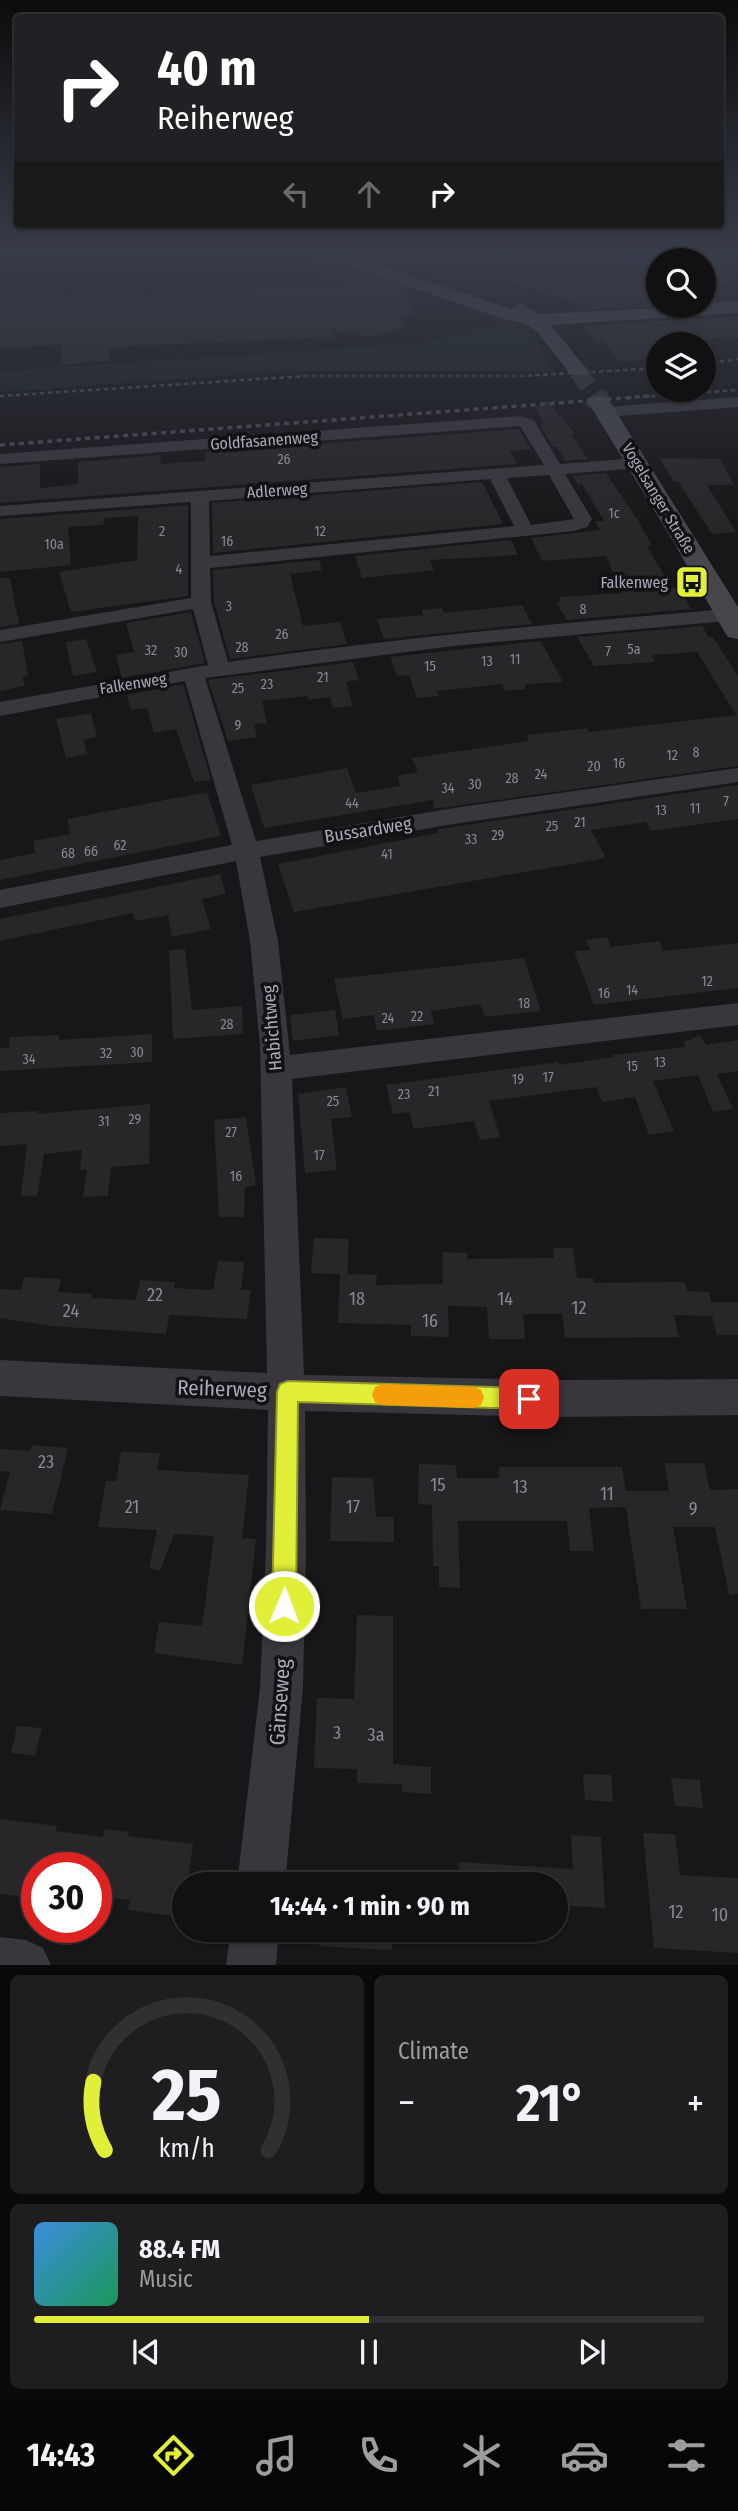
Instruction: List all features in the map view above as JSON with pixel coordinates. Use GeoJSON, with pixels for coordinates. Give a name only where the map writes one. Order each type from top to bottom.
{"type":"FeatureCollection","features":[{"type":"Feature","properties":{"kind":"street"},"geometry":{"type":"LineString","coordinates":[[556,342],[578,371]]}},
{"type":"Feature","properties":{"kind":"street"},"geometry":{"type":"LineString","coordinates":[[603,407],[738,402]]}},
{"type":"Feature","properties":{"kind":"street","name":"Vogelsanger Straße"},"geometry":{"type":"LineString","coordinates":[[603,407],[733,623]]}},
{"type":"Feature","properties":{"kind":"street","name":"Goldfasanenweg"},"geometry":{"type":"LineString","coordinates":[[0,459],[511,421],[528,423],[554,470]]}},
{"type":"Feature","properties":{"kind":"street","name":"Adlerweg"},"geometry":{"type":"LineString","coordinates":[[0,511],[638,463]]}},
{"type":"Feature","properties":{"kind":"street"},"geometry":{"type":"LineString","coordinates":[[201,563],[581,523],[583,519],[554,470]]}},
{"type":"Feature","properties":{"kind":"street"},"geometry":{"type":"LineString","coordinates":[[496,474],[526,530]]}},
{"type":"Feature","properties":{"kind":"street"},"geometry":{"type":"LineString","coordinates":[[200,495],[201,601],[220,670]]}},
{"type":"Feature","properties":{"kind":"street"},"geometry":{"type":"LineString","coordinates":[[0,636],[201,601]]}},
{"type":"Feature","properties":{"kind":"street","name":"Falkenweg"},"geometry":{"type":"LineString","coordinates":[[0,709],[93,690],[193,674],[506,634],[733,623]]}},
{"type":"Feature","properties":{"kind":"street","name":"Habichtweg"},"geometry":{"type":"LineString","coordinates":[[193,674],[219,753],[246,850],[265,944],[276,1069],[288,1392]]}},
{"type":"Feature","properties":{"kind":"street","name":"Bussardweg"},"geometry":{"type":"LineString","coordinates":[[0,899],[246,850],[538,801],[738,775]]}},
{"type":"Feature","properties":{"kind":"street"},"geometry":{"type":"LineString","coordinates":[[276,1069],[738,1014]]}},
{"type":"Feature","properties":{"kind":"street","name":"Reiherweg"},"geometry":{"type":"LineString","coordinates":[[0,1378],[288,1392],[583,1400],[738,1397]]}},
{"type":"Feature","properties":{"kind":"street","name":"Gänseweg"},"geometry":{"type":"LineString","coordinates":[[262,1872],[277,1745],[283,1659],[288,1392]]}},
{"type":"Feature","properties":{"kind":"street"},"geometry":{"type":"LineString","coordinates":[[251,1965],[254,1942]]}},
{"type":"Feature","properties":{"kind":"street"},"geometry":{"type":"LineString","coordinates":[[0,1962],[26,1965]]}},
{"type":"Feature","properties":{"kind":"shaded area"},"geometry":{"type":"Polygon","coordinates":[[[536,342],[555,372],[292,371],[0,392],[0,371],[424,343],[536,342]]]}},
{"type":"Feature","properties":{"kind":"building"},"geometry":{"type":"Polygon","coordinates":[[[0,342],[228,342],[109,347],[109,361],[60,365],[62,345],[0,348],[0,342]]]}},
{"type":"Feature","properties":{"kind":"building"},"geometry":{"type":"Polygon","coordinates":[[[604,342],[646,342],[646,360],[620,362],[604,342]]]}},
{"type":"Feature","properties":{"kind":"building"},"geometry":{"type":"Polygon","coordinates":[[[547,400],[575,434],[571,434],[588,459],[565,461],[557,447],[553,447],[540,425],[544,424],[535,407],[547,400]]]}},
{"type":"Feature","properties":{"kind":"building"},"geometry":{"type":"Polygon","coordinates":[[[519,429],[531,449],[510,451],[517,464],[0,503],[0,467],[40,464],[40,488],[78,484],[78,462],[160,455],[161,464],[205,461],[205,452],[519,429]]]}},
{"type":"Feature","properties":{"kind":"building"},"geometry":{"type":"Polygon","coordinates":[[[659,458],[720,459],[734,485],[707,485],[736,532],[712,534],[678,481],[674,481],[659,458]]]}},
{"type":"Feature","properties":{"kind":"building"},"geometry":{"type":"Polygon","coordinates":[[[606,473],[639,522],[652,546],[647,546],[671,588],[678,587],[691,609],[567,620],[556,602],[561,602],[559,597],[622,593],[606,556],[542,561],[531,538],[600,530],[595,521],[604,521],[582,484],[578,485],[573,476],[606,473]]]}},
{"type":"Feature","properties":{"kind":"building"},"geometry":{"type":"Polygon","coordinates":[[[482,482],[503,524],[213,553],[212,503],[482,482]]]}},
{"type":"Feature","properties":{"kind":"building"},"geometry":{"type":"Polygon","coordinates":[[[188,505],[188,596],[71,612],[59,572],[137,560],[138,516],[105,518],[103,525],[68,527],[71,565],[0,572],[0,519],[188,505]]]}},
{"type":"Feature","properties":{"kind":"building"},"geometry":{"type":"Polygon","coordinates":[[[511,540],[518,555],[430,560],[434,570],[362,578],[355,556],[511,540]]]}},
{"type":"Feature","properties":{"kind":"building"},"geometry":{"type":"Polygon","coordinates":[[[319,560],[322,570],[290,574],[303,626],[340,622],[347,644],[230,659],[214,602],[213,570],[319,560]]]}},
{"type":"Feature","properties":{"kind":"building"},"geometry":{"type":"Polygon","coordinates":[[[0,578],[10,578],[19,624],[0,627],[0,578]]]}},
{"type":"Feature","properties":{"kind":"building"},"geometry":{"type":"Polygon","coordinates":[[[522,605],[532,624],[384,639],[377,619],[423,615],[422,610],[442,608],[444,613],[522,605]]]}},
{"type":"Feature","properties":{"kind":"building"},"geometry":{"type":"Polygon","coordinates":[[[191,612],[205,663],[122,678],[116,655],[134,652],[126,623],[191,612]]]}},
{"type":"Feature","properties":{"kind":"building"},"geometry":{"type":"Polygon","coordinates":[[[702,626],[709,637],[713,637],[738,676],[738,766],[434,809],[433,800],[264,828],[251,785],[347,768],[356,793],[401,786],[397,776],[418,772],[412,758],[529,741],[527,735],[587,728],[589,732],[736,715],[697,652],[652,655],[655,662],[594,666],[577,637],[702,626]]]}},
{"type":"Feature","properties":{"kind":"building"},"geometry":{"type":"Polygon","coordinates":[[[86,639],[97,672],[73,676],[66,642],[86,639]]]}},
{"type":"Feature","properties":{"kind":"building"},"geometry":{"type":"Polygon","coordinates":[[[22,641],[28,676],[22,677],[25,686],[0,691],[0,644],[22,641]]]}},
{"type":"Feature","properties":{"kind":"building"},"geometry":{"type":"Polygon","coordinates":[[[541,641],[563,682],[525,684],[526,689],[505,691],[502,684],[437,691],[439,696],[417,698],[409,675],[397,676],[390,657],[541,641]]]}},
{"type":"Feature","properties":{"kind":"building"},"geometry":{"type":"Polygon","coordinates":[[[353,662],[359,680],[346,682],[353,706],[333,708],[330,697],[308,700],[307,696],[262,701],[267,723],[254,724],[257,737],[228,741],[208,680],[353,662]]]}},
{"type":"Feature","properties":{"kind":"building"},"geometry":{"type":"Polygon","coordinates":[[[183,684],[211,780],[194,782],[176,729],[154,733],[147,708],[131,710],[127,695],[183,684]]]}},
{"type":"Feature","properties":{"kind":"building"},"geometry":{"type":"Polygon","coordinates":[[[91,713],[97,737],[83,740],[87,754],[66,758],[56,719],[91,713]]]}},
{"type":"Feature","properties":{"kind":"building"},"geometry":{"type":"Polygon","coordinates":[[[738,785],[738,819],[651,831],[646,822],[591,830],[606,858],[294,912],[278,864],[438,833],[438,829],[738,785]]]}},
{"type":"Feature","properties":{"kind":"building"},"geometry":{"type":"Polygon","coordinates":[[[207,792],[221,836],[0,880],[0,860],[35,853],[33,841],[70,834],[67,819],[207,792]]]}},
{"type":"Feature","properties":{"kind":"building"},"geometry":{"type":"Polygon","coordinates":[[[220,874],[226,894],[202,899],[211,929],[172,937],[168,915],[135,921],[133,913],[0,941],[0,919],[220,874]]]}},
{"type":"Feature","properties":{"kind":"building"},"geometry":{"type":"Polygon","coordinates":[[[607,937],[611,947],[659,941],[663,951],[738,943],[738,988],[594,1005],[574,951],[590,950],[586,940],[607,937]]]}},
{"type":"Feature","properties":{"kind":"building"},"geometry":{"type":"Polygon","coordinates":[[[185,949],[192,1010],[242,1006],[243,1034],[173,1039],[169,950],[185,949]]]}},
{"type":"Feature","properties":{"kind":"building"},"geometry":{"type":"Polygon","coordinates":[[[524,958],[541,1011],[485,1017],[480,1004],[431,1011],[434,1024],[377,1031],[374,1015],[343,1019],[334,979],[524,958]]]}},
{"type":"Feature","properties":{"kind":"building"},"geometry":{"type":"Polygon","coordinates":[[[335,1010],[339,1035],[293,1041],[290,1015],[335,1010]]]}},
{"type":"Feature","properties":{"kind":"building"},"geometry":{"type":"Polygon","coordinates":[[[152,1034],[152,1062],[0,1071],[0,1048],[9,1048],[10,1037],[59,1035],[59,1040],[152,1034]]]}},
{"type":"Feature","properties":{"kind":"building"},"geometry":{"type":"Polygon","coordinates":[[[700,1035],[706,1045],[738,1040],[738,1071],[717,1074],[733,1109],[713,1112],[698,1075],[653,1081],[674,1131],[649,1135],[635,1097],[602,1102],[596,1087],[489,1101],[500,1137],[480,1140],[474,1121],[414,1129],[409,1112],[393,1114],[386,1085],[685,1047],[684,1042],[700,1035]]]}},
{"type":"Feature","properties":{"kind":"building"},"geometry":{"type":"Polygon","coordinates":[[[346,1087],[352,1117],[331,1119],[337,1170],[305,1173],[298,1094],[346,1087]]]}},
{"type":"Feature","properties":{"kind":"building"},"geometry":{"type":"Polygon","coordinates":[[[150,1104],[149,1164],[111,1167],[108,1196],[83,1197],[87,1169],[80,1170],[82,1150],[44,1154],[37,1197],[21,1195],[27,1144],[0,1146],[0,1113],[38,1111],[37,1114],[150,1104]]]}},
{"type":"Feature","properties":{"kind":"building"},"geometry":{"type":"Polygon","coordinates":[[[246,1117],[256,1185],[245,1187],[244,1217],[219,1217],[214,1120],[246,1117]]]}},
{"type":"Feature","properties":{"kind":"building"},"geometry":{"type":"Polygon","coordinates":[[[314,1238],[349,1239],[347,1274],[377,1275],[376,1285],[443,1284],[442,1252],[467,1253],[467,1259],[554,1258],[553,1248],[573,1248],[577,1278],[593,1278],[594,1283],[685,1282],[687,1291],[709,1292],[711,1302],[738,1302],[738,1335],[717,1335],[712,1316],[674,1315],[679,1337],[565,1338],[562,1314],[523,1314],[525,1339],[489,1339],[487,1307],[448,1306],[449,1337],[411,1336],[411,1325],[338,1323],[340,1274],[311,1273],[314,1238]]]}},
{"type":"Feature","properties":{"kind":"building"},"geometry":{"type":"Polygon","coordinates":[[[218,1261],[244,1262],[241,1290],[251,1290],[247,1319],[169,1315],[166,1334],[52,1326],[0,1318],[0,1289],[21,1290],[24,1277],[61,1279],[58,1292],[92,1294],[91,1298],[136,1300],[140,1280],[175,1282],[174,1288],[213,1290],[218,1261]]]}},
{"type":"Feature","properties":{"kind":"building"},"geometry":{"type":"Polygon","coordinates":[[[32,1445],[68,1448],[52,1514],[0,1510],[10,1472],[0,1471],[0,1449],[30,1451],[32,1445]]]}},
{"type":"Feature","properties":{"kind":"building"},"geometry":{"type":"Polygon","coordinates":[[[121,1452],[160,1453],[157,1470],[249,1475],[242,1538],[256,1539],[242,1665],[154,1653],[159,1622],[202,1626],[214,1536],[174,1534],[160,1571],[149,1568],[157,1530],[98,1527],[106,1481],[116,1481],[121,1452]]]}},
{"type":"Feature","properties":{"kind":"building"},"geometry":{"type":"Polygon","coordinates":[[[664,1463],[704,1463],[710,1490],[738,1489],[738,1594],[729,1595],[715,1527],[673,1527],[687,1609],[641,1609],[626,1507],[589,1508],[594,1551],[570,1551],[567,1521],[458,1521],[460,1588],[439,1587],[439,1566],[433,1566],[432,1505],[418,1504],[419,1464],[456,1465],[457,1478],[499,1478],[499,1467],[622,1467],[626,1491],[669,1491],[664,1463]]]}},
{"type":"Feature","properties":{"kind":"building"},"geometry":{"type":"Polygon","coordinates":[[[332,1477],[373,1478],[376,1517],[394,1517],[394,1542],[330,1541],[332,1477]]]}},
{"type":"Feature","properties":{"kind":"building"},"geometry":{"type":"Polygon","coordinates":[[[357,1615],[393,1616],[393,1764],[431,1767],[431,1794],[402,1792],[402,1784],[357,1783],[357,1769],[314,1768],[317,1698],[354,1699],[357,1615]]]}},
{"type":"Feature","properties":{"kind":"building"},"geometry":{"type":"Polygon","coordinates":[[[17,1726],[42,1728],[35,1756],[11,1753],[17,1726]]]}},
{"type":"Feature","properties":{"kind":"building"},"geometry":{"type":"Polygon","coordinates":[[[583,1774],[611,1775],[613,1802],[585,1800],[583,1774]]]}},
{"type":"Feature","properties":{"kind":"building"},"geometry":{"type":"Polygon","coordinates":[[[671,1778],[700,1780],[703,1808],[675,1806],[671,1778]]]}},
{"type":"Feature","properties":{"kind":"building"},"geometry":{"type":"Polygon","coordinates":[[[0,1819],[57,1826],[56,1831],[103,1837],[104,1829],[129,1832],[128,1836],[193,1844],[189,1872],[172,1872],[172,1916],[128,1910],[130,1900],[112,1898],[112,1852],[21,1852],[21,1896],[0,1894],[0,1819]]]}},
{"type":"Feature","properties":{"kind":"building"},"geometry":{"type":"Polygon","coordinates":[[[643,1833],[675,1834],[680,1875],[738,1878],[738,1953],[654,1948],[643,1833]]]}},
{"type":"Feature","properties":{"kind":"building"},"geometry":{"type":"Polygon","coordinates":[[[571,1835],[601,1837],[605,1908],[568,1906],[568,1872],[459,1872],[459,1862],[573,1869],[571,1835]]]}},
{"type":"Feature","properties":{"kind":"building"},"geometry":{"type":"Polygon","coordinates":[[[319,1942],[392,1942],[392,1950],[319,1946],[319,1942]]]}},
{"type":"Feature","properties":{"kind":"tunnel"},"geometry":{"type":"LineString","coordinates":[[578,371],[596,398]]}},
{"type":"Feature","properties":{"kind":"tunnel"},"geometry":{"type":"LineString","coordinates":[[595,396],[599,402]]}},
{"type":"Feature","properties":{"kind":"railway"},"geometry":{"type":"LineString","coordinates":[[716,362],[738,359]]}},
{"type":"Feature","properties":{"kind":"railway"},"geometry":{"type":"LineString","coordinates":[[0,396],[306,376],[523,376],[646,369]]}},
{"type":"Feature","properties":{"kind":"railway"},"geometry":{"type":"LineString","coordinates":[[627,398],[738,390]]}},
{"type":"Feature","properties":{"kind":"railway"},"geometry":{"type":"LineString","coordinates":[[0,445],[646,396]]}},
{"type":"Feature","properties":{"kind":"slow traffic"},"geometry":{"type":"LineString","coordinates":[[383,1395],[474,1397]]}},
{"type":"Feature","properties":{"kind":"place","name":"Falkenweg"},"geometry":{"type":"Point","coordinates":[692,582]}},
{"type":"Feature","properties":{"kind":"route"},"geometry":{"type":"LineString","coordinates":[[284,1606],[288,1392],[529,1399]]}}]}
